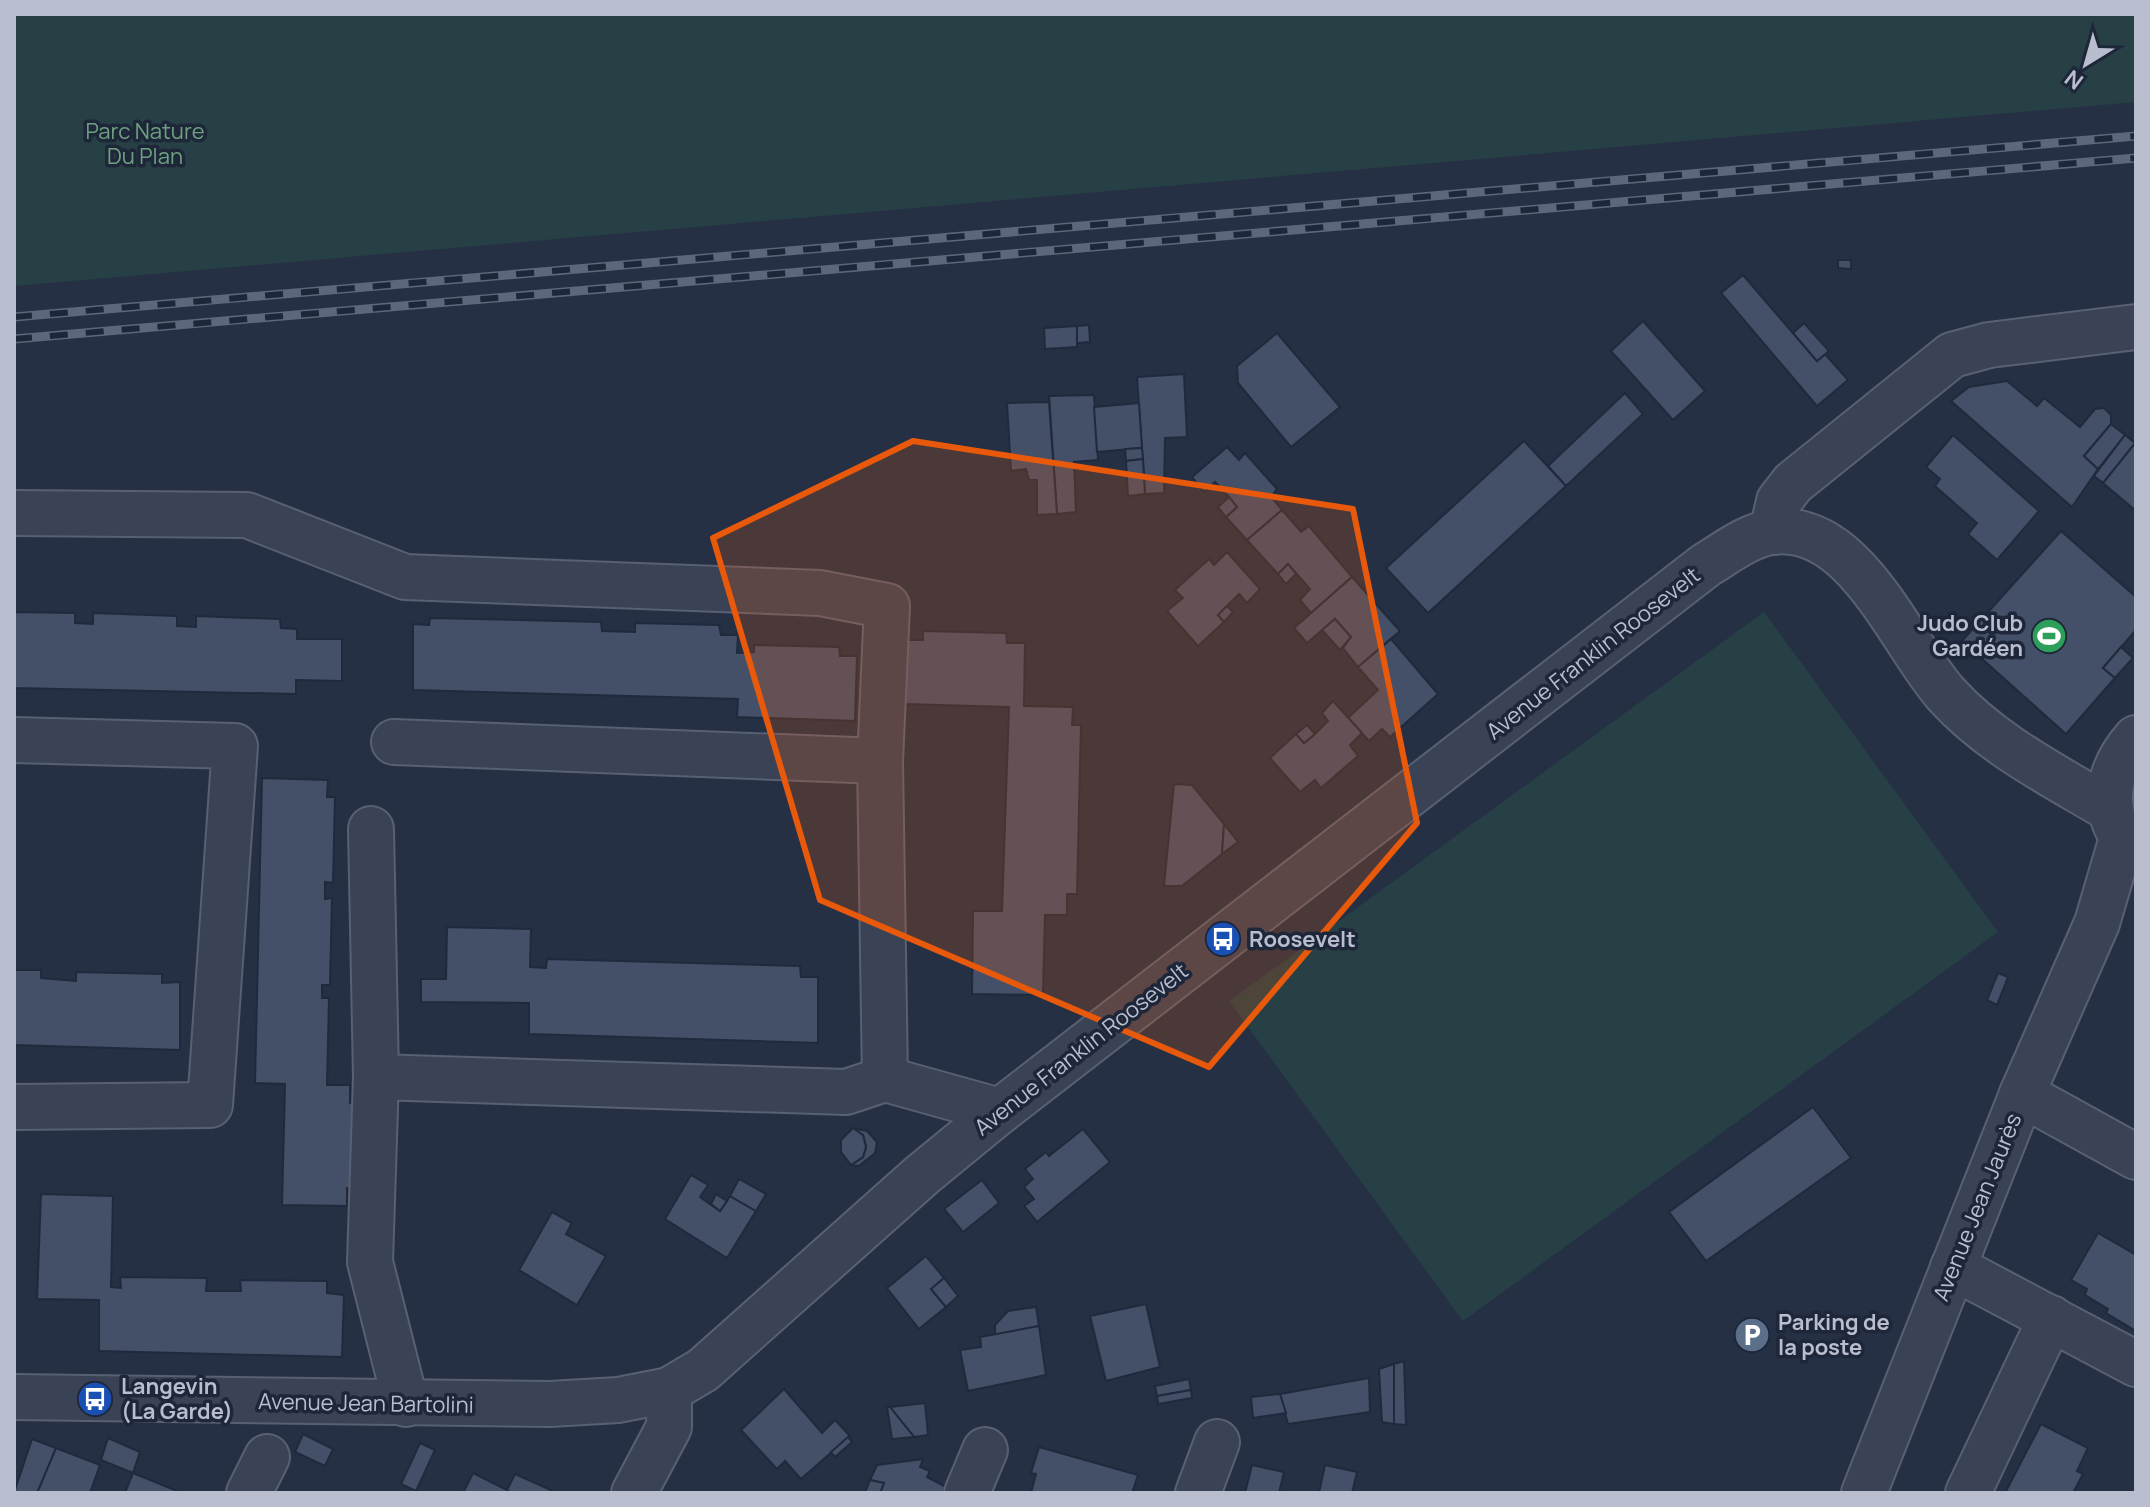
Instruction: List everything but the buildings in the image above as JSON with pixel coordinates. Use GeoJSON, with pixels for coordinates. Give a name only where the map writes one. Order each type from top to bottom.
{"type":"FeatureCollection","features":[{"type":"Feature","properties":{"kind":"street"},"geometry":{"type":"LineString","coordinates":[[2123,833],[1978,725],[1945,693],[1856,567],[1832,545],[1772,532],[1779,501],[1793,483],[1952,355],[1989,345],[2136,327]]}},
{"type":"Feature","properties":{"kind":"street"},"geometry":{"type":"LineString","coordinates":[[14,513],[247,515],[405,577],[820,593],[887,606],[880,761],[885,1079]]}},
{"type":"Feature","properties":{"kind":"street","name":"Avenue Franklin Roosevelt"},"geometry":{"type":"LineString","coordinates":[[669,1390],[703,1370],[922,1175],[1000,1111],[1706,565],[1739,545],[1772,532]]}},
{"type":"Feature","properties":{"kind":"street"},"geometry":{"type":"LineString","coordinates":[[14,740],[235,746],[210,1105],[14,1107]]}},
{"type":"Feature","properties":{"kind":"street"},"geometry":{"type":"LineString","coordinates":[[394,742],[880,761]]}},
{"type":"Feature","properties":{"kind":"street"},"geometry":{"type":"LineString","coordinates":[[2042,771],[2085,769],[2128,748]]}},
{"type":"Feature","properties":{"kind":"street","name":"Avenue Jean Jaurès"},"geometry":{"type":"LineString","coordinates":[[1864,1493],[2022,1094],[2080,954],[2097,923],[2123,833],[2110,783],[2128,748]]}},
{"type":"Feature","properties":{"kind":"street"},"geometry":{"type":"LineString","coordinates":[[371,829],[376,1077],[370,1262],[406,1404]]}},
{"type":"Feature","properties":{"kind":"street","name":"Avenue Jean Jaurès"},"geometry":{"type":"LineString","coordinates":[[2097,923],[2136,890]]}},
{"type":"Feature","properties":{"kind":"street"},"geometry":{"type":"LineString","coordinates":[[376,1077],[846,1092],[885,1079],[1000,1111]]}},
{"type":"Feature","properties":{"kind":"street"},"geometry":{"type":"LineString","coordinates":[[2022,1094],[2132,1141]]}},
{"type":"Feature","properties":{"kind":"street"},"geometry":{"type":"LineString","coordinates":[[1953,1267],[2136,1364]]}},
{"type":"Feature","properties":{"kind":"street"},"geometry":{"type":"LineString","coordinates":[[1968,1493],[2051,1318]]}},
{"type":"Feature","properties":{"kind":"street"},"geometry":{"type":"LineString","coordinates":[[634,1493],[669,1427],[669,1390]]}},
{"type":"Feature","properties":{"kind":"street","name":"Avenue Jean Bartolini"},"geometry":{"type":"LineString","coordinates":[[14,1397],[550,1404],[618,1400],[669,1390]]}},
{"type":"Feature","properties":{"kind":"street"},"geometry":{"type":"LineString","coordinates":[[1198,1493],[1217,1442]]}},
{"type":"Feature","properties":{"kind":"street"},"geometry":{"type":"LineString","coordinates":[[967,1493],[985,1450]]}},
{"type":"Feature","properties":{"kind":"highlighted area"},"geometry":{"type":"Polygon","coordinates":[[[913,441],[1353,509],[1417,823],[1209,1067],[820,900],[713,538],[913,441]]]}},
{"type":"Feature","properties":{"kind":"green space","name":"Parc Nature Du Plan"},"geometry":{"type":"Polygon","coordinates":[[[14,14],[2136,14],[2136,102],[14,286],[14,14]]]}},
{"type":"Feature","properties":{"kind":"green space"},"geometry":{"type":"Polygon","coordinates":[[[1764,612],[1998,932],[1463,1321],[1229,1001],[1764,612]]]}},
{"type":"Feature","properties":{"kind":"railway"},"geometry":{"type":"LineString","coordinates":[[14,317],[2136,136]]}},
{"type":"Feature","properties":{"kind":"railway"},"geometry":{"type":"LineString","coordinates":[[14,339],[2136,158]]}},
{"type":"Feature","properties":{"kind":"place","name":"Judo Club Gardéen"},"geometry":{"type":"Point","coordinates":[2049,636]}},
{"type":"Feature","properties":{"kind":"place","name":"Roosevelt"},"geometry":{"type":"Point","coordinates":[1223,939]}},
{"type":"Feature","properties":{"kind":"place","name":"Parking de la poste"},"geometry":{"type":"Point","coordinates":[1752,1335]}},
{"type":"Feature","properties":{"kind":"place","name":"Langevin (La Garde)"},"geometry":{"type":"Point","coordinates":[95,1399]}}]}
